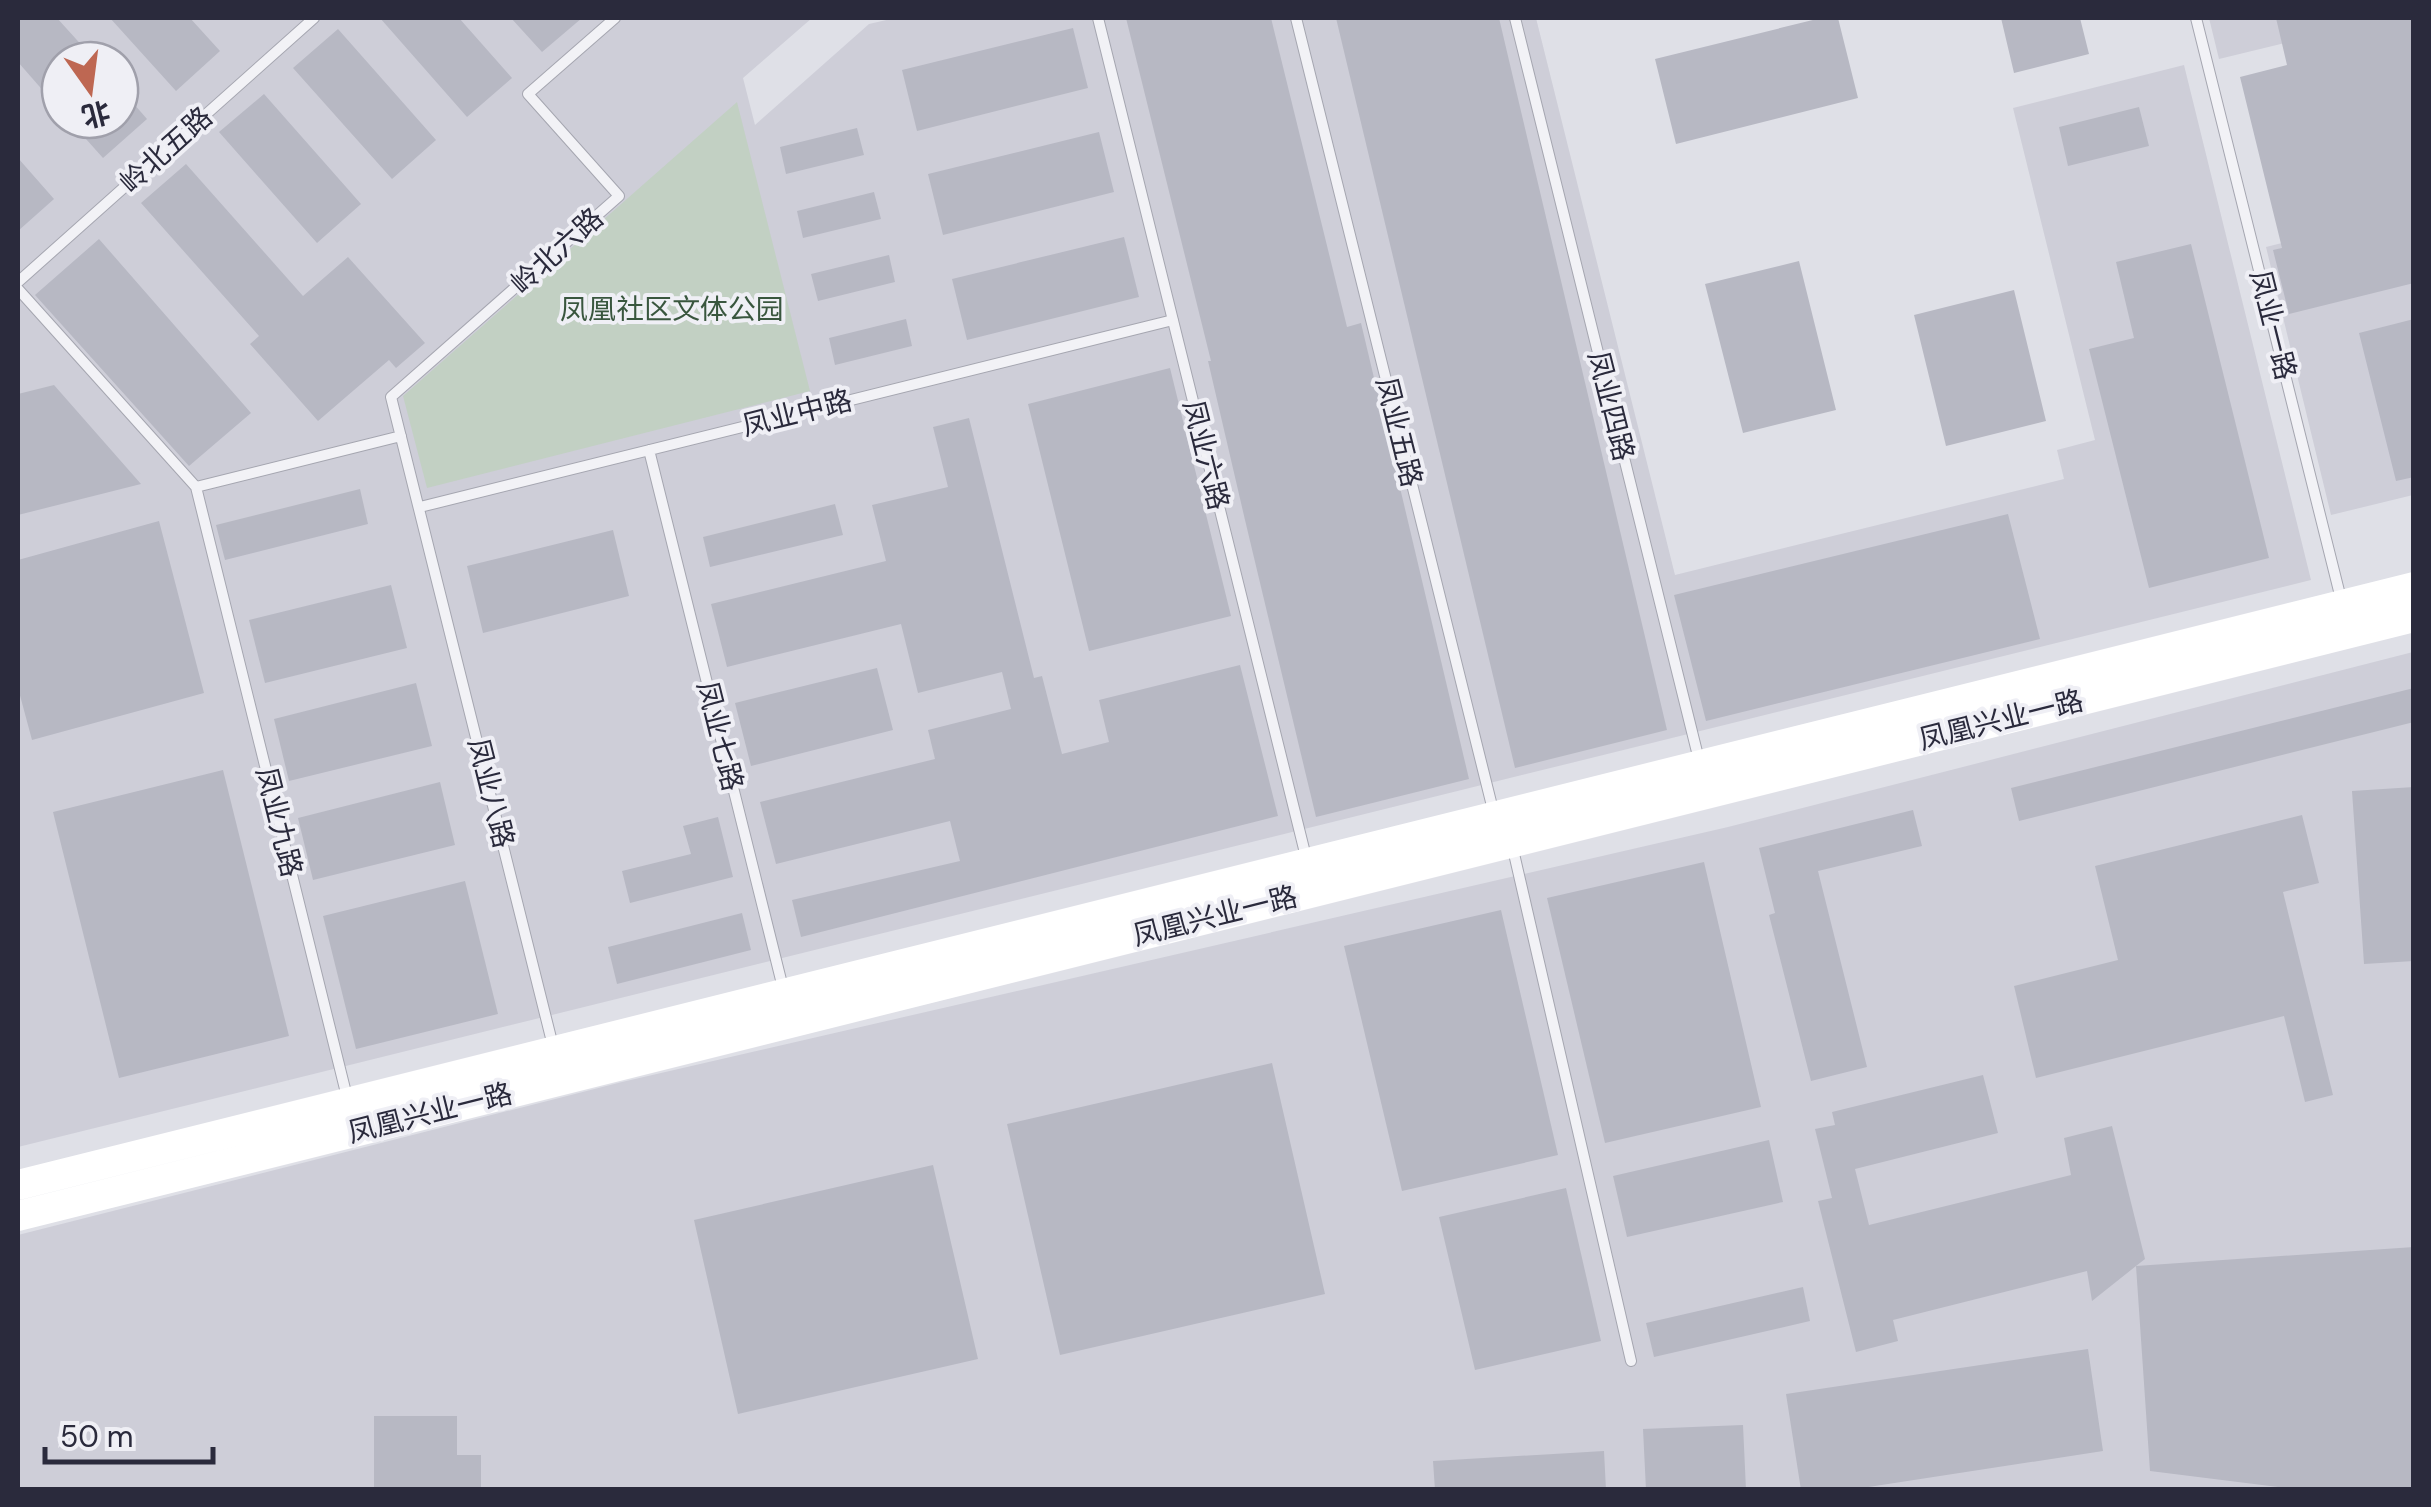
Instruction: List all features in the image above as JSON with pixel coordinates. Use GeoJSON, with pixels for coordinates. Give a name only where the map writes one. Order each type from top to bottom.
{"type":"FeatureCollection","features":[{"type":"Feature","properties":{"kind":"street","name":"凤凰兴业一路"},"geometry":{"type":"LineString","coordinates":[[18,1216],[352,1117],[2346,619],[2414,587]]}},
{"type":"Feature","properties":{"kind":"street","name":"凤凰兴业一路"},"geometry":{"type":"LineString","coordinates":[[2346,619],[2414,617]]}},
{"type":"Feature","properties":{"kind":"street","name":"凤凰兴业一路"},"geometry":{"type":"LineString","coordinates":[[18,1185],[352,1117]]}},
{"type":"Feature","properties":{"kind":"lane","name":"岭北五路"},"geometry":{"type":"LineString","coordinates":[[196,487],[18,285],[314,18]]}},
{"type":"Feature","properties":{"kind":"lane","name":"岭北六路"},"geometry":{"type":"LineString","coordinates":[[420,507],[391,397],[619,196],[528,94],[615,18]]}},
{"type":"Feature","properties":{"kind":"lane","name":"凤业六路"},"geometry":{"type":"LineString","coordinates":[[1098,18],[1311,877]]}},
{"type":"Feature","properties":{"kind":"lane","name":"凤业五路"},"geometry":{"type":"LineString","coordinates":[[1296,18],[1503,830],[1631,1361]]}},
{"type":"Feature","properties":{"kind":"lane","name":"凤业四路"},"geometry":{"type":"LineString","coordinates":[[1515,18],[1704,780]]}},
{"type":"Feature","properties":{"kind":"lane","name":"凤业一路"},"geometry":{"type":"LineString","coordinates":[[2196,18],[2346,619]]}},
{"type":"Feature","properties":{"kind":"lane","name":"凤业中路"},"geometry":{"type":"LineString","coordinates":[[420,507],[1173,320]]}},
{"type":"Feature","properties":{"kind":"lane"},"geometry":{"type":"LineString","coordinates":[[196,487],[402,436]]}},
{"type":"Feature","properties":{"kind":"lane","name":"凤业七路"},"geometry":{"type":"LineString","coordinates":[[649,450],[787,1008]]}},
{"type":"Feature","properties":{"kind":"lane","name":"凤业九路"},"geometry":{"type":"LineString","coordinates":[[196,487],[352,1117]]}},
{"type":"Feature","properties":{"kind":"lane","name":"凤业八路"},"geometry":{"type":"LineString","coordinates":[[420,507],[558,1065]]}},
{"type":"Feature","properties":{"kind":"shaded area"},"geometry":{"type":"Polygon","coordinates":[[[18,18],[812,18],[743,78],[755,125],[869,24],[895,18],[1536,18],[1675,575],[2064,479],[2057,450],[2095,440],[2013,108],[2184,65],[2311,580],[18,1147],[18,18]]]}},
{"type":"Feature","properties":{"kind":"shaded area"},"geometry":{"type":"Polygon","coordinates":[[[2209,18],[2388,18],[2219,59],[2209,18]]]}},
{"type":"Feature","properties":{"kind":"shaded area"},"geometry":{"type":"Polygon","coordinates":[[[2413,211],[2413,495],[2331,515],[2266,247],[2413,211]]]}},
{"type":"Feature","properties":{"kind":"shaded area"},"geometry":{"type":"Polygon","coordinates":[[[2413,652],[2413,1489],[18,1490],[18,1235],[622,1082],[1728,827],[2413,652]]]}},
{"type":"Feature","properties":{"kind":"green space","name":"凤凰社区文体公园"},"geometry":{"type":"Polygon","coordinates":[[[737,102],[810,391],[427,488],[403,396],[737,102]]]}},
{"type":"Feature","properties":{"kind":"building"},"geometry":{"type":"Polygon","coordinates":[[[18,18],[57,18],[77,40],[40,40],[40,87],[18,62],[18,18]]]}},
{"type":"Feature","properties":{"kind":"building"},"geometry":{"type":"Polygon","coordinates":[[[110,18],[190,18],[220,51],[176,91],[140,51],[140,40],[130,40],[110,18]]]}},
{"type":"Feature","properties":{"kind":"building"},"geometry":{"type":"Polygon","coordinates":[[[380,18],[459,18],[512,78],[467,117],[380,18]]]}},
{"type":"Feature","properties":{"kind":"building"},"geometry":{"type":"Polygon","coordinates":[[[511,18],[582,18],[542,52],[511,18]]]}},
{"type":"Feature","properties":{"kind":"building"},"geometry":{"type":"Polygon","coordinates":[[[1126,18],[1271,18],[1347,327],[1361,323],[1469,779],[1316,817],[1211,361],[1126,18]]]}},
{"type":"Feature","properties":{"kind":"building"},"geometry":{"type":"Polygon","coordinates":[[[1336,18],[1499,18],[1667,730],[1515,768],[1336,18]]]}},
{"type":"Feature","properties":{"kind":"building"},"geometry":{"type":"Polygon","coordinates":[[[1821,18],[1838,18],[1858,98],[1676,144],[1655,59],[1821,18]]]}},
{"type":"Feature","properties":{"kind":"building"},"geometry":{"type":"Polygon","coordinates":[[[2001,18],[2080,18],[2089,54],[2014,73],[2001,18]]]}},
{"type":"Feature","properties":{"kind":"building"},"geometry":{"type":"Polygon","coordinates":[[[2276,18],[2414,18],[2414,283],[2289,314],[2273,250],[2282,248],[2240,77],[2287,65],[2276,18]]]}},
{"type":"Feature","properties":{"kind":"building"},"geometry":{"type":"Polygon","coordinates":[[[1073,28],[1088,88],[917,131],[902,70],[1073,28]]]}},
{"type":"Feature","properties":{"kind":"building"},"geometry":{"type":"Polygon","coordinates":[[[338,29],[436,140],[392,179],[293,68],[338,29]]]}},
{"type":"Feature","properties":{"kind":"building"},"geometry":{"type":"Polygon","coordinates":[[[264,94],[361,204],[317,243],[219,132],[264,94]]]}},
{"type":"Feature","properties":{"kind":"building"},"geometry":{"type":"Polygon","coordinates":[[[2139,107],[2149,146],[2068,166],[2059,127],[2139,107]]]}},
{"type":"Feature","properties":{"kind":"building"},"geometry":{"type":"Polygon","coordinates":[[[857,128],[864,155],[786,174],[780,147],[857,128]]]}},
{"type":"Feature","properties":{"kind":"building"},"geometry":{"type":"Polygon","coordinates":[[[1099,132],[1114,192],[943,235],[928,174],[1099,132]]]}},
{"type":"Feature","properties":{"kind":"building"},"geometry":{"type":"Polygon","coordinates":[[[87,140],[123,140],[103,158],[87,140]]]}},
{"type":"Feature","properties":{"kind":"building"},"geometry":{"type":"Polygon","coordinates":[[[18,158],[54,199],[18,231],[18,158]]]}},
{"type":"Feature","properties":{"kind":"building"},"geometry":{"type":"Polygon","coordinates":[[[186,164],[303,296],[348,257],[425,343],[396,368],[389,360],[318,421],[250,344],[259,336],[141,203],[186,164]]]}},
{"type":"Feature","properties":{"kind":"building"},"geometry":{"type":"Polygon","coordinates":[[[874,192],[881,219],[803,238],[797,211],[874,192]]]}},
{"type":"Feature","properties":{"kind":"building"},"geometry":{"type":"Polygon","coordinates":[[[1124,237],[1139,297],[967,340],[952,279],[1124,237]]]}},
{"type":"Feature","properties":{"kind":"building"},"geometry":{"type":"Polygon","coordinates":[[[99,239],[251,413],[189,466],[35,295],[99,239]]]}},
{"type":"Feature","properties":{"kind":"building"},"geometry":{"type":"Polygon","coordinates":[[[2191,244],[2269,558],[2149,588],[2089,349],[2134,338],[2116,262],[2191,244]]]}},
{"type":"Feature","properties":{"kind":"building"},"geometry":{"type":"Polygon","coordinates":[[[889,255],[895,282],[818,301],[811,274],[889,255]]]}},
{"type":"Feature","properties":{"kind":"building"},"geometry":{"type":"Polygon","coordinates":[[[1799,261],[1836,410],[1743,433],[1705,284],[1799,261]]]}},
{"type":"Feature","properties":{"kind":"building"},"geometry":{"type":"Polygon","coordinates":[[[2014,290],[2046,421],[1946,446],[1914,315],[2014,290]]]}},
{"type":"Feature","properties":{"kind":"building"},"geometry":{"type":"Polygon","coordinates":[[[906,319],[912,346],[835,365],[829,338],[906,319]]]}},
{"type":"Feature","properties":{"kind":"building"},"geometry":{"type":"Polygon","coordinates":[[[2414,319],[2414,477],[2396,481],[2359,333],[2414,319]]]}},
{"type":"Feature","properties":{"kind":"building"},"geometry":{"type":"Polygon","coordinates":[[[1170,368],[1231,616],[1089,651],[1028,404],[1170,368]]]}},
{"type":"Feature","properties":{"kind":"building"},"geometry":{"type":"Polygon","coordinates":[[[54,385],[141,484],[18,515],[18,394],[54,385]]]}},
{"type":"Feature","properties":{"kind":"building"},"geometry":{"type":"Polygon","coordinates":[[[969,418],[1034,678],[1042,676],[1062,754],[1109,742],[1099,700],[1240,665],[1278,816],[801,937],[792,900],[960,861],[950,821],[776,864],[760,802],[935,759],[928,730],[1011,709],[1002,672],[918,693],[901,624],[727,667],[711,604],[886,561],[872,505],[948,487],[933,427],[969,418]]]}},
{"type":"Feature","properties":{"kind":"building"},"geometry":{"type":"Polygon","coordinates":[[[360,489],[368,524],[225,560],[216,525],[360,489]]]}},
{"type":"Feature","properties":{"kind":"building"},"geometry":{"type":"Polygon","coordinates":[[[835,504],[843,535],[710,567],[703,537],[835,504]]]}},
{"type":"Feature","properties":{"kind":"building"},"geometry":{"type":"Polygon","coordinates":[[[2008,514],[2040,639],[1706,721],[1674,595],[2008,514]]]}},
{"type":"Feature","properties":{"kind":"building"},"geometry":{"type":"Polygon","coordinates":[[[159,521],[204,693],[32,740],[18,688],[18,560],[159,521]]]}},
{"type":"Feature","properties":{"kind":"building"},"geometry":{"type":"Polygon","coordinates":[[[613,530],[629,596],[483,633],[467,566],[613,530]]]}},
{"type":"Feature","properties":{"kind":"building"},"geometry":{"type":"Polygon","coordinates":[[[391,585],[407,648],[265,683],[249,620],[391,585]]]}},
{"type":"Feature","properties":{"kind":"building"},"geometry":{"type":"Polygon","coordinates":[[[877,668],[893,730],[751,766],[735,703],[877,668]]]}},
{"type":"Feature","properties":{"kind":"building"},"geometry":{"type":"Polygon","coordinates":[[[416,683],[432,746],[289,781],[274,719],[416,683]]]}},
{"type":"Feature","properties":{"kind":"building"},"geometry":{"type":"Polygon","coordinates":[[[2414,688],[2414,722],[2019,821],[2011,788],[2414,688]]]}},
{"type":"Feature","properties":{"kind":"building"},"geometry":{"type":"Polygon","coordinates":[[[223,770],[289,1036],[119,1078],[53,812],[223,770]]]}},
{"type":"Feature","properties":{"kind":"building"},"geometry":{"type":"Polygon","coordinates":[[[440,782],[455,845],[313,880],[298,818],[440,782]]]}},
{"type":"Feature","properties":{"kind":"building"},"geometry":{"type":"Polygon","coordinates":[[[2414,787],[2414,961],[2364,964],[2352,791],[2414,787]]]}},
{"type":"Feature","properties":{"kind":"building"},"geometry":{"type":"Polygon","coordinates":[[[1913,810],[1922,846],[1818,871],[1867,1067],[1811,1081],[1769,915],[1775,913],[1759,848],[1913,810]]]}},
{"type":"Feature","properties":{"kind":"building"},"geometry":{"type":"Polygon","coordinates":[[[2302,815],[2319,883],[2283,892],[2333,1095],[2305,1102],[2284,1016],[2036,1078],[2014,986],[2118,960],[2095,866],[2302,815]]]}},
{"type":"Feature","properties":{"kind":"building"},"geometry":{"type":"Polygon","coordinates":[[[718,817],[733,877],[630,903],[622,871],[691,854],[683,826],[718,817]]]}},
{"type":"Feature","properties":{"kind":"building"},"geometry":{"type":"Polygon","coordinates":[[[1704,862],[1761,1107],[1605,1143],[1547,898],[1704,862]]]}},
{"type":"Feature","properties":{"kind":"building"},"geometry":{"type":"Polygon","coordinates":[[[465,881],[498,1014],[356,1049],[323,916],[465,881]]]}},
{"type":"Feature","properties":{"kind":"building"},"geometry":{"type":"Polygon","coordinates":[[[1501,910],[1558,1155],[1402,1191],[1344,946],[1501,910]]]}},
{"type":"Feature","properties":{"kind":"building"},"geometry":{"type":"Polygon","coordinates":[[[742,913],[751,950],[617,984],[608,947],[742,913]]]}},
{"type":"Feature","properties":{"kind":"building"},"geometry":{"type":"Polygon","coordinates":[[[1272,1063],[1325,1294],[1060,1355],[1007,1124],[1272,1063]]]}},
{"type":"Feature","properties":{"kind":"building"},"geometry":{"type":"Polygon","coordinates":[[[1983,1075],[1998,1133],[1855,1169],[1869,1225],[2071,1175],[2064,1138],[2112,1126],[2145,1259],[2092,1301],[2087,1271],[1893,1320],[1898,1341],[1856,1352],[1818,1201],[1832,1198],[1815,1129],[1835,1125],[1832,1112],[1983,1075]]]}},
{"type":"Feature","properties":{"kind":"building"},"geometry":{"type":"Polygon","coordinates":[[[1769,1140],[1783,1202],[1627,1237],[1613,1176],[1769,1140]]]}},
{"type":"Feature","properties":{"kind":"building"},"geometry":{"type":"Polygon","coordinates":[[[933,1165],[978,1359],[738,1414],[694,1220],[933,1165]]]}},
{"type":"Feature","properties":{"kind":"building"},"geometry":{"type":"Polygon","coordinates":[[[1566,1188],[1601,1341],[1475,1370],[1439,1217],[1566,1188]]]}},
{"type":"Feature","properties":{"kind":"building"},"geometry":{"type":"Polygon","coordinates":[[[2414,1247],[2414,1490],[2303,1490],[2150,1471],[2136,1266],[2414,1247]]]}},
{"type":"Feature","properties":{"kind":"building"},"geometry":{"type":"Polygon","coordinates":[[[1803,1287],[1810,1321],[1654,1357],[1646,1323],[1803,1287]]]}},
{"type":"Feature","properties":{"kind":"building"},"geometry":{"type":"Polygon","coordinates":[[[2088,1349],[2103,1451],[1849,1490],[1801,1490],[1786,1394],[2088,1349]]]}},
{"type":"Feature","properties":{"kind":"building"},"geometry":{"type":"Polygon","coordinates":[[[374,1416],[457,1416],[457,1455],[481,1455],[481,1490],[374,1490],[374,1416]]]}},
{"type":"Feature","properties":{"kind":"building"},"geometry":{"type":"Polygon","coordinates":[[[1743,1425],[1746,1490],[1646,1490],[1643,1429],[1743,1425]]]}},
{"type":"Feature","properties":{"kind":"building"},"geometry":{"type":"Polygon","coordinates":[[[1604,1451],[1606,1490],[1435,1490],[1433,1461],[1604,1451]]]}}]}
